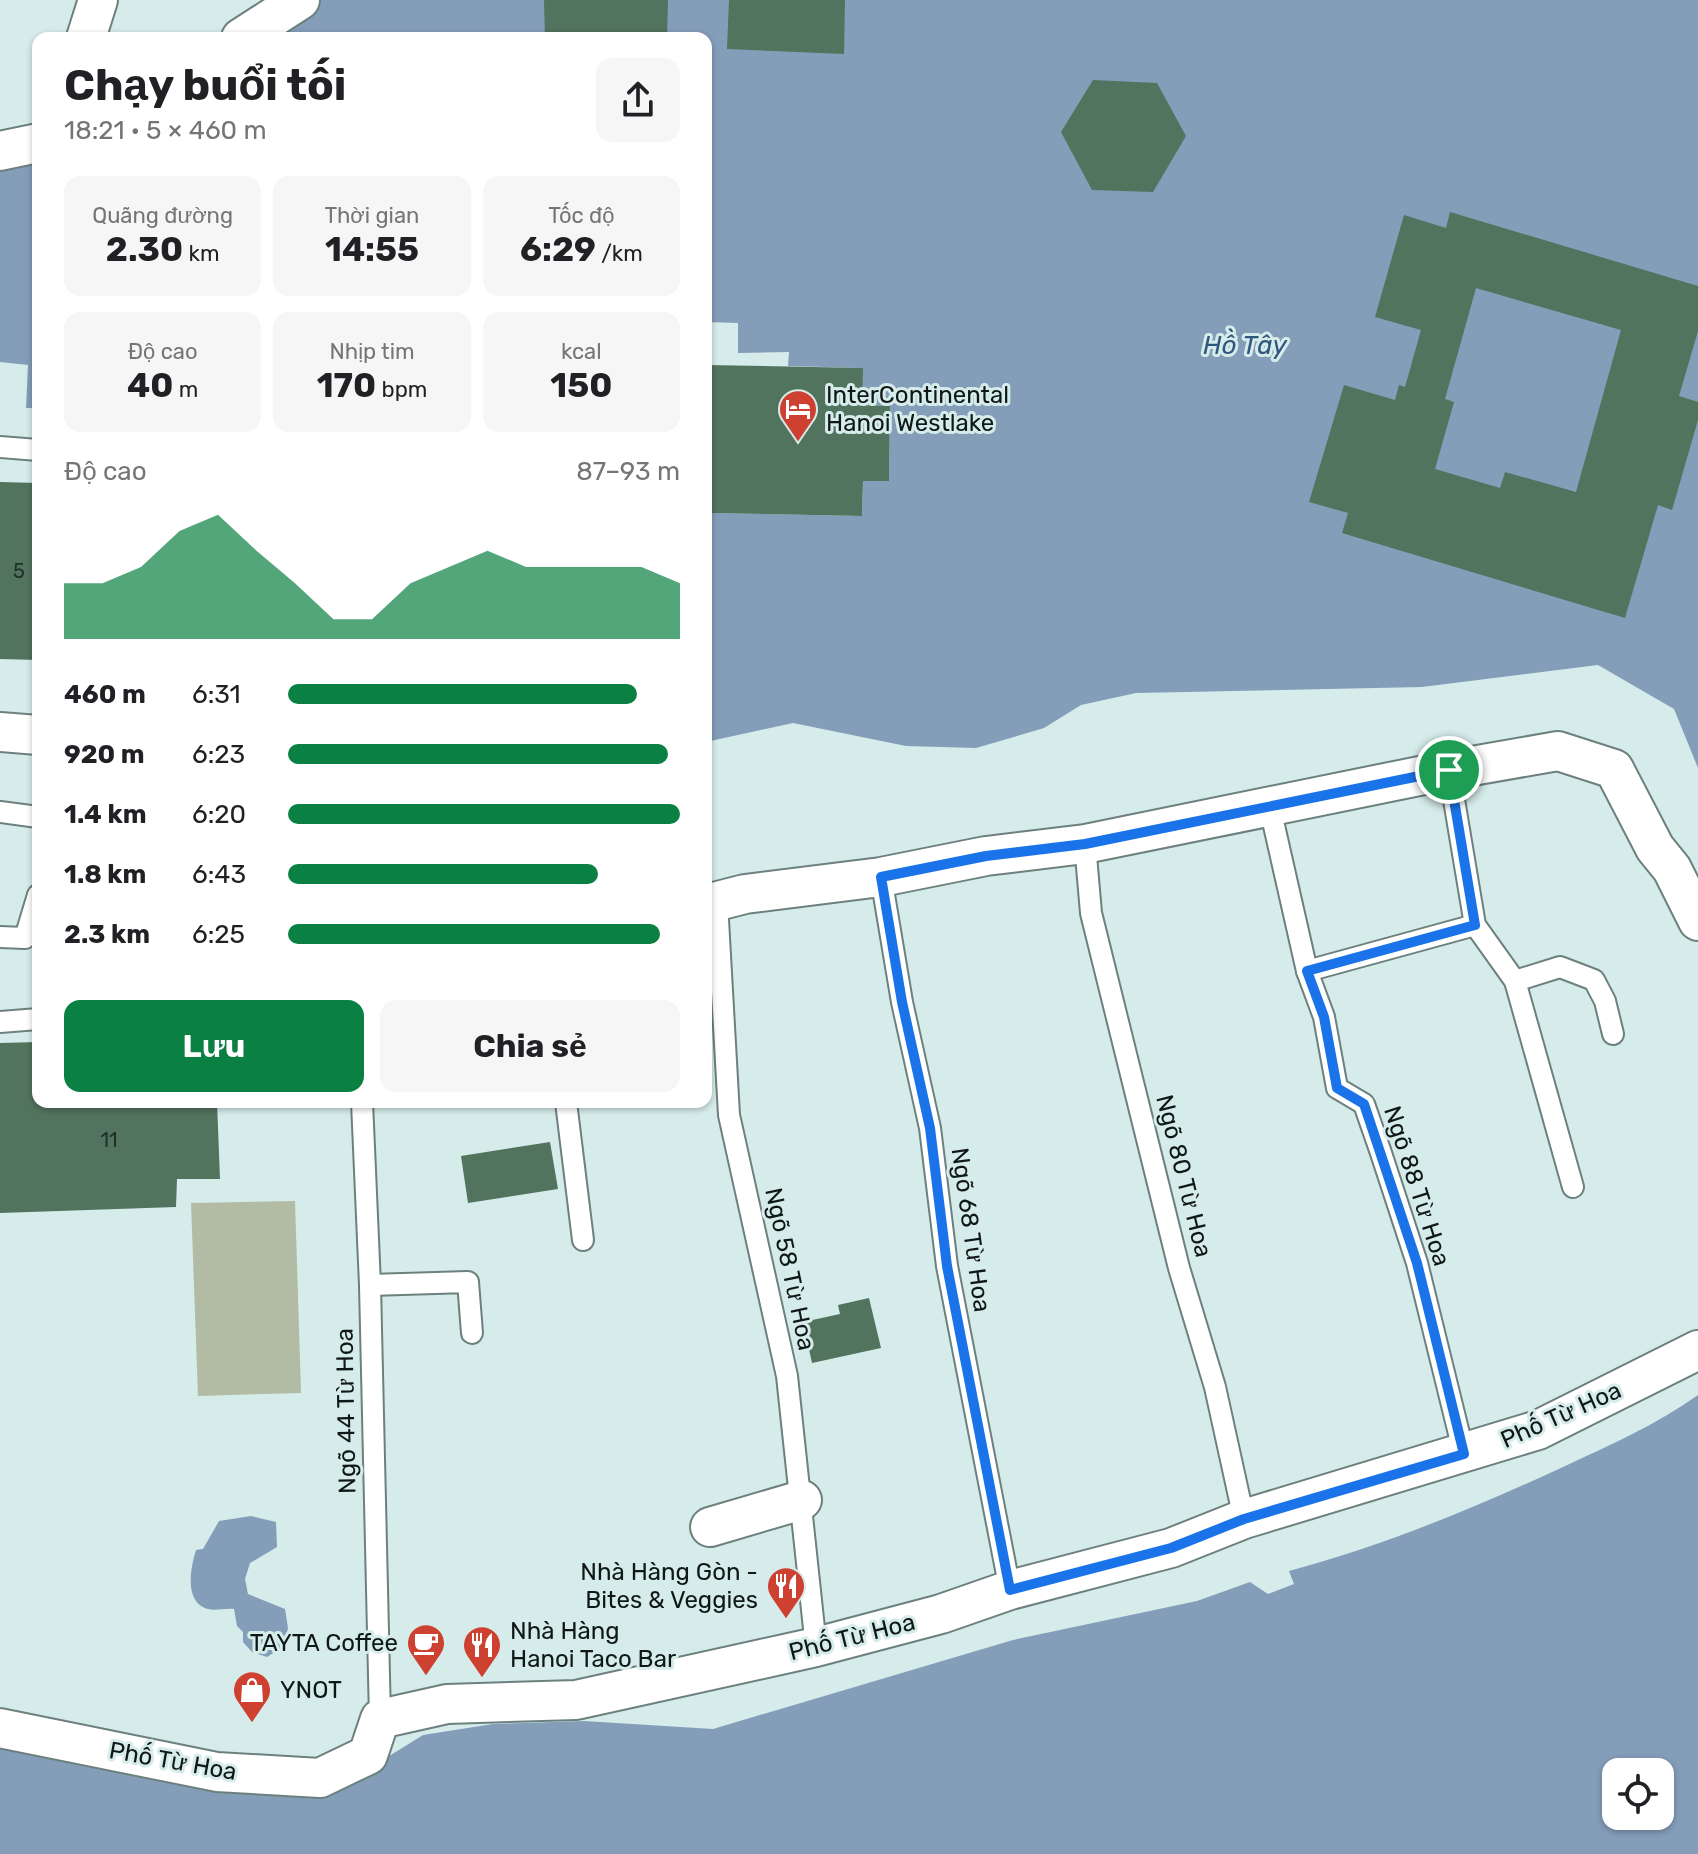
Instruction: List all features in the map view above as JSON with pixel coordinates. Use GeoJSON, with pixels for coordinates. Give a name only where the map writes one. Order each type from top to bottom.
{"type":"FeatureCollection","features":[{"type":"Feature","properties":{"kind":"street"},"geometry":{"type":"LineString","coordinates":[[88,32],[98,0]]}},
{"type":"Feature","properties":{"kind":"street"},"geometry":{"type":"LineString","coordinates":[[250,32],[300,0]]}},
{"type":"Feature","properties":{"kind":"street"},"geometry":{"type":"LineString","coordinates":[[0,151],[32,144]]}},
{"type":"Feature","properties":{"kind":"street"},"geometry":{"type":"LineString","coordinates":[[0,732],[32,735]]}},
{"type":"Feature","properties":{"kind":"street"},"geometry":{"type":"LineString","coordinates":[[712,903],[745,894],[881,877],[986,856],[1085,844],[1558,751],[1614,769],[1698,921]]}},
{"type":"Feature","properties":{"kind":"street","name":"Phố Từ Hoa"},"geometry":{"type":"LineString","coordinates":[[0,1728],[217,1772],[320,1778],[368,1755],[380,1719],[447,1704],[576,1700],[816,1647],[941,1614],[1010,1590],[1171,1548],[1244,1519],[1538,1430],[1698,1350]]}},
{"type":"Feature","properties":{"kind":"street"},"geometry":{"type":"LineString","coordinates":[[710,1527],[802,1500]]}},
{"type":"Feature","properties":{"kind":"lane"},"geometry":{"type":"LineString","coordinates":[[0,447],[32,450]]}},
{"type":"Feature","properties":{"kind":"lane"},"geometry":{"type":"LineString","coordinates":[[1449,770],[1475,925],[1515,981],[1573,1187]]}},
{"type":"Feature","properties":{"kind":"lane","name":"Ngõ 88 Từ Hoa"},"geometry":{"type":"LineString","coordinates":[[1270,808],[1307,971],[1324,1017],[1337,1088],[1364,1104],[1412,1249],[1464,1454]]}},
{"type":"Feature","properties":{"kind":"lane"},"geometry":{"type":"LineString","coordinates":[[0,812],[32,816]]}},
{"type":"Feature","properties":{"kind":"lane","name":"Ngõ 80 Từ Hoa"},"geometry":{"type":"LineString","coordinates":[[1085,844],[1091,913],[1179,1268],[1215,1387],[1244,1519]]}},
{"type":"Feature","properties":{"kind":"lane","name":"Ngõ 68 Từ Hoa"},"geometry":{"type":"LineString","coordinates":[[881,877],[902,1002],[930,1128],[947,1266],[1010,1590]]}},
{"type":"Feature","properties":{"kind":"lane"},"geometry":{"type":"LineString","coordinates":[[0,937],[25,938],[32,915]]}},
{"type":"Feature","properties":{"kind":"lane","name":"Ngõ 58 Từ Hoa"},"geometry":{"type":"LineString","coordinates":[[712,915],[729,1115],[787,1376],[816,1647]]}},
{"type":"Feature","properties":{"kind":"lane"},"geometry":{"type":"LineString","coordinates":[[1307,971],[1475,925]]}},
{"type":"Feature","properties":{"kind":"lane"},"geometry":{"type":"LineString","coordinates":[[1515,981],[1560,967],[1594,980],[1605,1001],[1613,1034]]}},
{"type":"Feature","properties":{"kind":"lane"},"geometry":{"type":"LineString","coordinates":[[0,1022],[32,1019]]}},
{"type":"Feature","properties":{"kind":"lane","name":"Ngõ 44 Từ Hoa"},"geometry":{"type":"LineString","coordinates":[[362,1108],[370,1285],[380,1719]]}},
{"type":"Feature","properties":{"kind":"lane"},"geometry":{"type":"LineString","coordinates":[[567,1108],[583,1240]]}},
{"type":"Feature","properties":{"kind":"lane"},"geometry":{"type":"LineString","coordinates":[[370,1285],[468,1282],[472,1333]]}},
{"type":"Feature","properties":{"kind":"green space"},"geometry":{"type":"Polygon","coordinates":[[[295,1201],[301,1393],[198,1396],[191,1203],[295,1201]]]}},
{"type":"Feature","properties":{"kind":"water","name":"Hồ Tây"},"geometry":{"type":"Polygon","coordinates":[[[309,0],[1698,0],[1698,768],[1674,709],[1598,665],[1422,687],[1136,693],[1081,705],[1044,728],[976,748],[906,746],[793,723],[712,741],[712,513],[862,516],[863,481],[889,481],[890,406],[862,405],[862,368],[788,366],[789,352],[738,353],[738,323],[712,322],[712,32],[274,32],[309,0]]]}},
{"type":"Feature","properties":{"kind":"water"},"geometry":{"type":"Polygon","coordinates":[[[32,152],[32,408],[26,408],[28,365],[0,362],[0,157],[32,152]]]}},
{"type":"Feature","properties":{"kind":"water"},"geometry":{"type":"Polygon","coordinates":[[[1698,1395],[1698,1854],[0,1854],[0,1745],[357,1776],[423,1735],[493,1724],[584,1721],[713,1729],[1013,1640],[1197,1601],[1250,1582],[1268,1594],[1294,1584],[1289,1571],[1394,1538],[1462,1511],[1649,1425],[1698,1395]]]}},
{"type":"Feature","properties":{"kind":"water"},"geometry":{"type":"Polygon","coordinates":[[[251,1516],[276,1522],[277,1547],[250,1563],[245,1579],[248,1594],[285,1609],[288,1628],[284,1646],[267,1657],[252,1652],[243,1642],[243,1632],[237,1626],[234,1609],[211,1610],[200,1605],[191,1583],[196,1550],[203,1549],[219,1521],[251,1516]]]}},
{"type":"Feature","properties":{"kind":"building"},"geometry":{"type":"Polygon","coordinates":[[[544,0],[668,0],[667,32],[545,32],[544,0]]]}},
{"type":"Feature","properties":{"kind":"building"},"geometry":{"type":"Polygon","coordinates":[[[729,0],[845,0],[844,54],[727,49],[729,0]]]}},
{"type":"Feature","properties":{"kind":"building"},"geometry":{"type":"Polygon","coordinates":[[[1093,80],[1157,83],[1186,136],[1153,192],[1092,190],[1061,132],[1093,80]]]}},
{"type":"Feature","properties":{"kind":"building"},"geometry":{"type":"Polygon","coordinates":[[[1450,212],[1698,286],[1698,331],[1679,396],[1698,402],[1698,420],[1672,510],[1658,505],[1625,618],[1342,533],[1348,513],[1309,502],[1344,385],[1395,400],[1399,385],[1405,387],[1421,330],[1375,317],[1404,215],[1446,228],[1450,212]],[[1476,288],[1445,399],[1454,402],[1435,469],[1500,488],[1505,472],[1576,492],[1621,330],[1476,288]]]}},
{"type":"Feature","properties":{"kind":"building","name":"InterContinental Hanoi Westlake"},"geometry":{"type":"Polygon","coordinates":[[[712,365],[863,368],[862,405],[890,406],[889,481],[863,481],[862,516],[712,513],[712,365]]]}},
{"type":"Feature","properties":{"kind":"building"},"geometry":{"type":"Polygon","coordinates":[[[0,482],[32,483],[32,660],[0,659],[0,482]]]}},
{"type":"Feature","properties":{"kind":"building"},"geometry":{"type":"Polygon","coordinates":[[[32,1042],[32,1108],[217,1108],[220,1179],[177,1179],[176,1207],[0,1213],[0,1043],[32,1042]]]}},
{"type":"Feature","properties":{"kind":"building"},"geometry":{"type":"Polygon","coordinates":[[[550,1142],[558,1189],[468,1203],[461,1156],[550,1142]]]}},
{"type":"Feature","properties":{"kind":"building"},"geometry":{"type":"Polygon","coordinates":[[[869,1298],[881,1348],[812,1363],[803,1322],[840,1314],[838,1305],[869,1298]]]}},
{"type":"Feature","properties":{"kind":"place","name":"InterContinental Hanoi Westlake"},"geometry":{"type":"Point","coordinates":[798,443]}},
{"type":"Feature","properties":{"kind":"place","name":"Nhà Hàng Gòn - Bites & Veggies"},"geometry":{"type":"Point","coordinates":[786,1620]}},
{"type":"Feature","properties":{"kind":"place","name":"TAYTA Coffee"},"geometry":{"type":"Point","coordinates":[426,1677]}},
{"type":"Feature","properties":{"kind":"place","name":"Nhà Hàng Hanoi Taco Bar"},"geometry":{"type":"Point","coordinates":[482,1679]}},
{"type":"Feature","properties":{"kind":"place","name":"YNOT"},"geometry":{"type":"Point","coordinates":[252,1724]}},
{"type":"Feature","properties":{"kind":"route"},"geometry":{"type":"LineString","coordinates":[[1449,770],[1475,925],[1307,971],[1324,1017],[1337,1088],[1364,1104],[1417,1263],[1464,1454],[1244,1519],[1171,1548],[1010,1590],[947,1266],[930,1128],[902,1002],[881,877],[986,856],[1085,844],[1449,770]]}}]}
